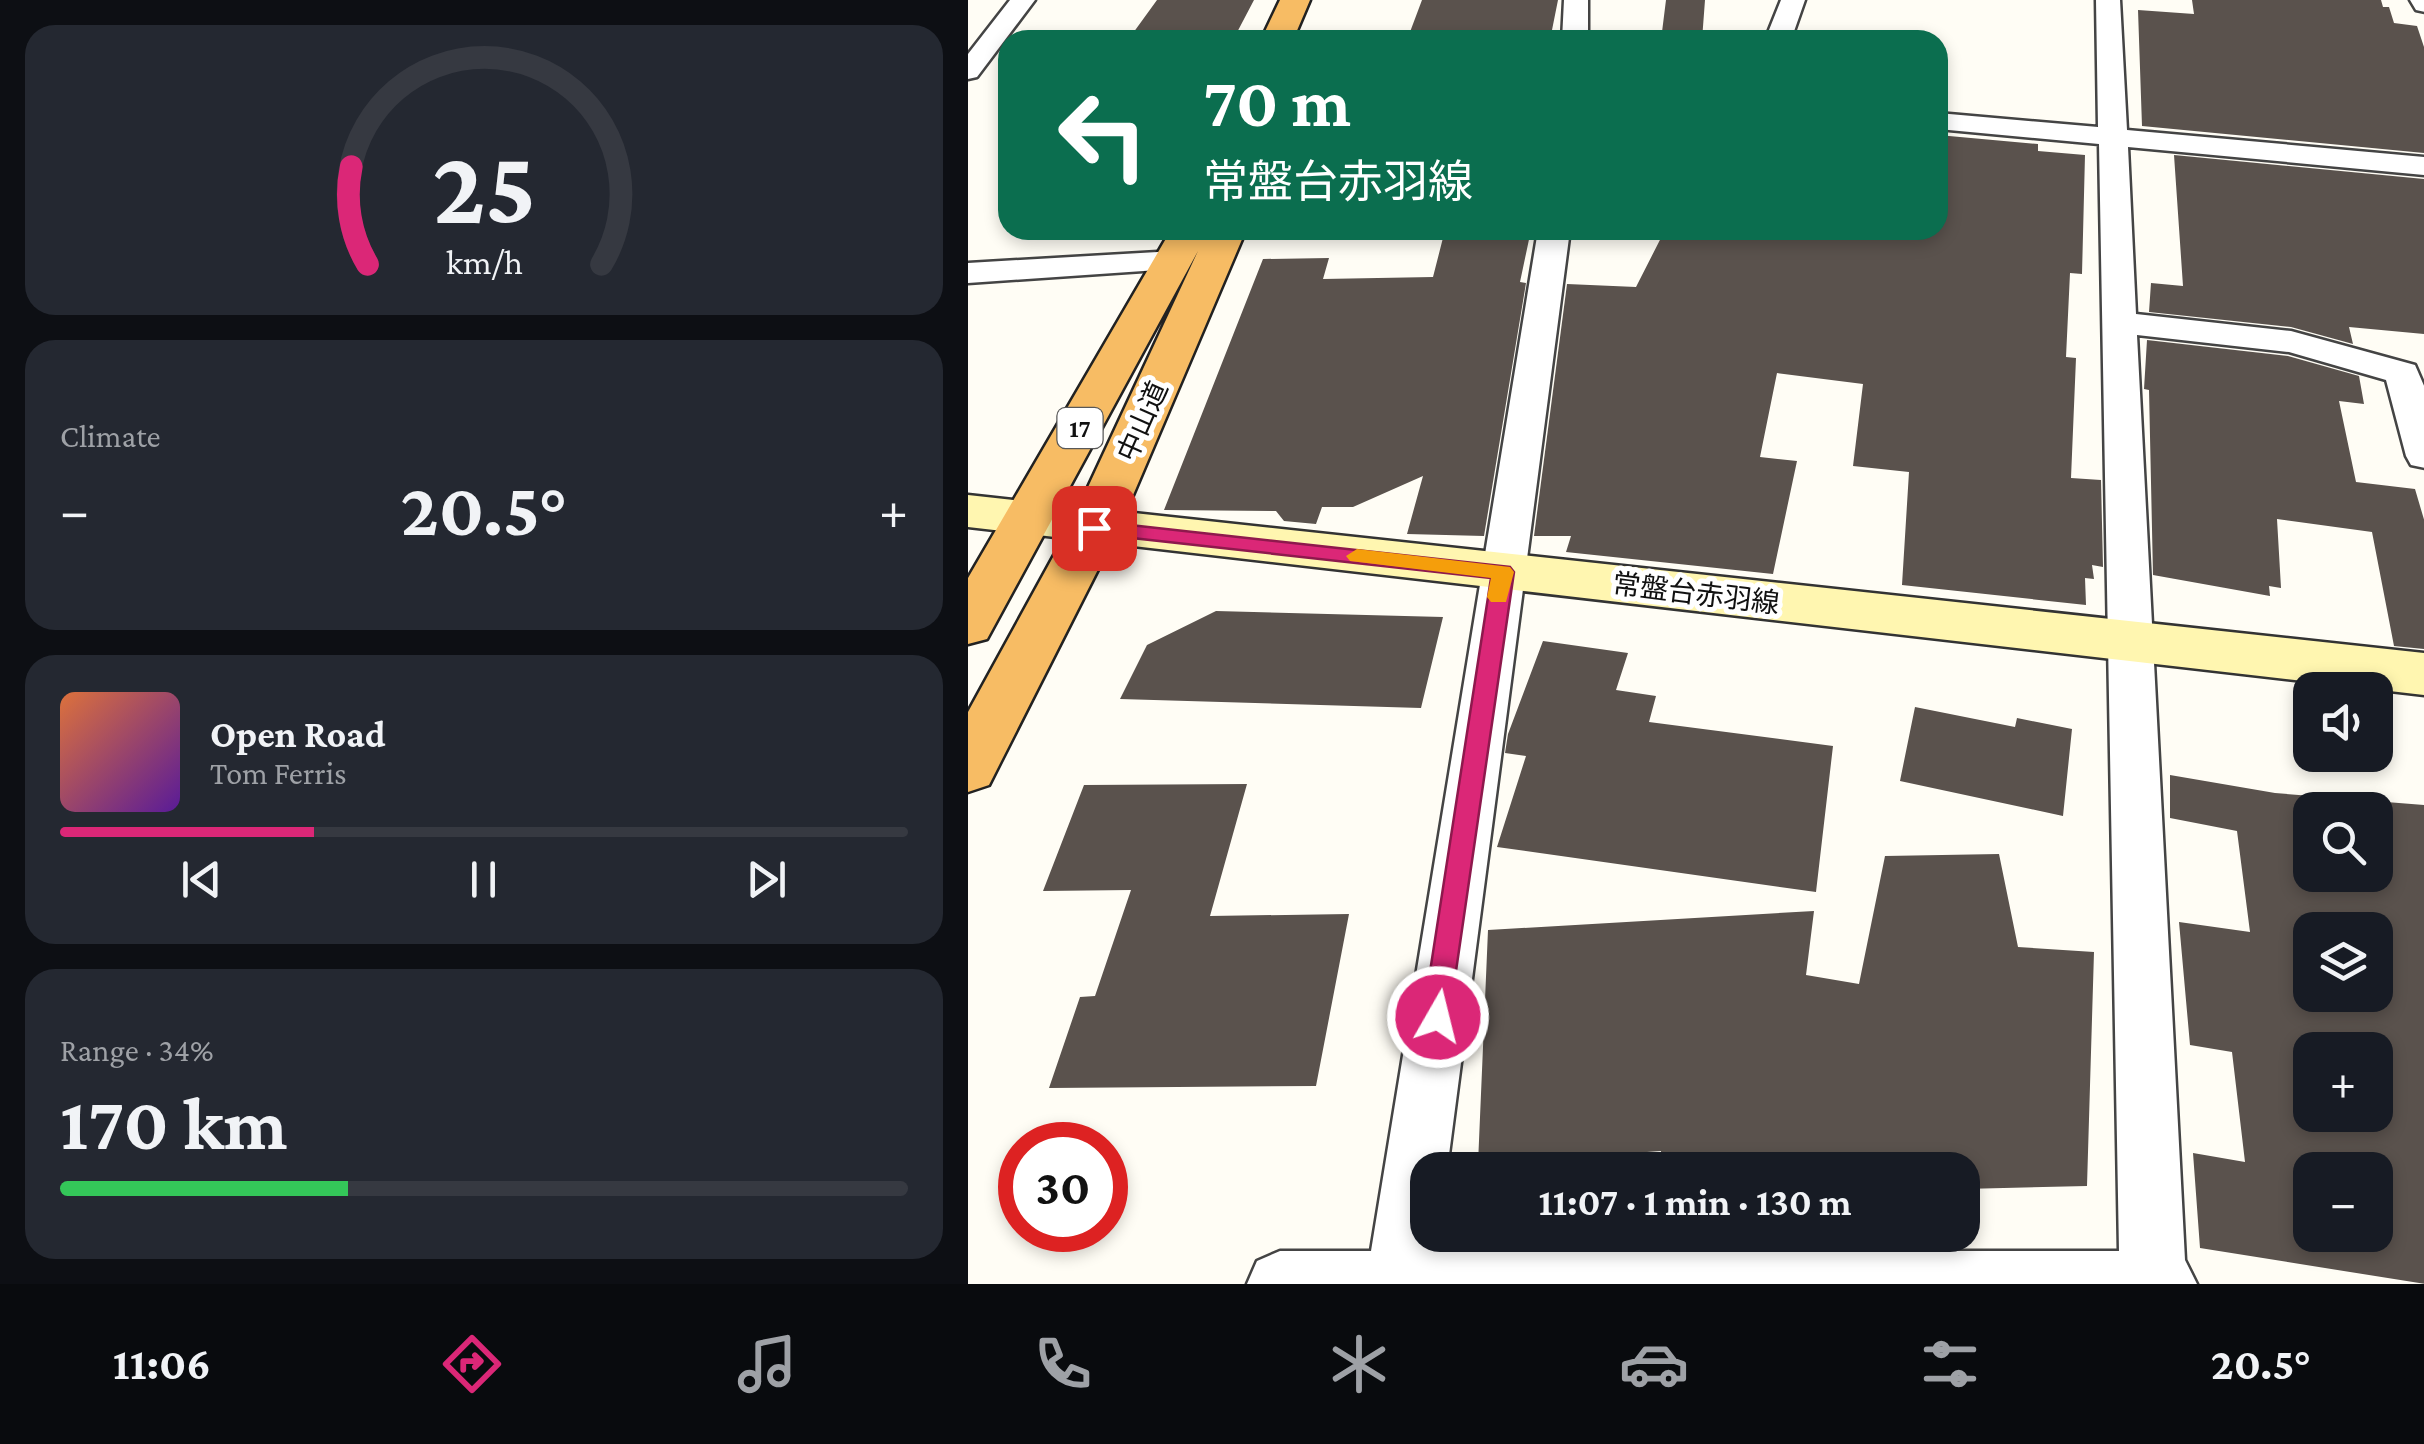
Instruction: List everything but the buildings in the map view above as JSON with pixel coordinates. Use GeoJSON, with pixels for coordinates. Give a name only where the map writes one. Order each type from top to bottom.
{"type":"FeatureCollection","features":[{"type":"Feature","properties":{"kind":"highway"},"geometry":{"type":"LineString","coordinates":[[1282,30],[1296,0]]}},
{"type":"Feature","properties":{"kind":"highway","name":"中山道"},"geometry":{"type":"LineString","coordinates":[[968,768],[1094,528],[1223,240]]}},
{"type":"Feature","properties":{"kind":"highway","name":"中山道"},"geometry":{"type":"LineString","coordinates":[[968,625],[1183,246]]}},
{"type":"Feature","properties":{"kind":"main road","name":"常盤台赤羽線"},"geometry":{"type":"LineString","coordinates":[[968,512],[2424,674]]}},
{"type":"Feature","properties":{"kind":"street"},"geometry":{"type":"LineString","coordinates":[[1000,30],[1024,0]]}},
{"type":"Feature","properties":{"kind":"street"},"geometry":{"type":"LineString","coordinates":[[1576,0],[1576,30]]}},
{"type":"Feature","properties":{"kind":"street"},"geometry":{"type":"LineString","coordinates":[[1782,30],[1794,0]]}},
{"type":"Feature","properties":{"kind":"street"},"geometry":{"type":"LineString","coordinates":[[1280,1284],[2157,1283],[2108,0]]}},
{"type":"Feature","properties":{"kind":"street"},"geometry":{"type":"LineString","coordinates":[[971,67],[998,33]]}},
{"type":"Feature","properties":{"kind":"street"},"geometry":{"type":"LineString","coordinates":[[971,67],[998,65]]}},
{"type":"Feature","properties":{"kind":"street"},"geometry":{"type":"LineString","coordinates":[[1948,122],[2424,166]]}},
{"type":"Feature","properties":{"kind":"street"},"geometry":{"type":"LineString","coordinates":[[1399,1284],[1553,240]]}},
{"type":"Feature","properties":{"kind":"street"},"geometry":{"type":"LineString","coordinates":[[968,273],[1183,246]]}},
{"type":"Feature","properties":{"kind":"street"},"geometry":{"type":"LineString","coordinates":[[2120,324],[2291,342],[2402,373],[2424,456]]}},
{"type":"Feature","properties":{"kind":"slow traffic"},"geometry":{"type":"LineString","coordinates":[[1357,556],[1503,572],[1498,597]]}},
{"type":"Feature","properties":{"kind":"route"},"geometry":{"type":"LineString","coordinates":[[1094,528],[1503,572],[1438,1017]]}}]}
